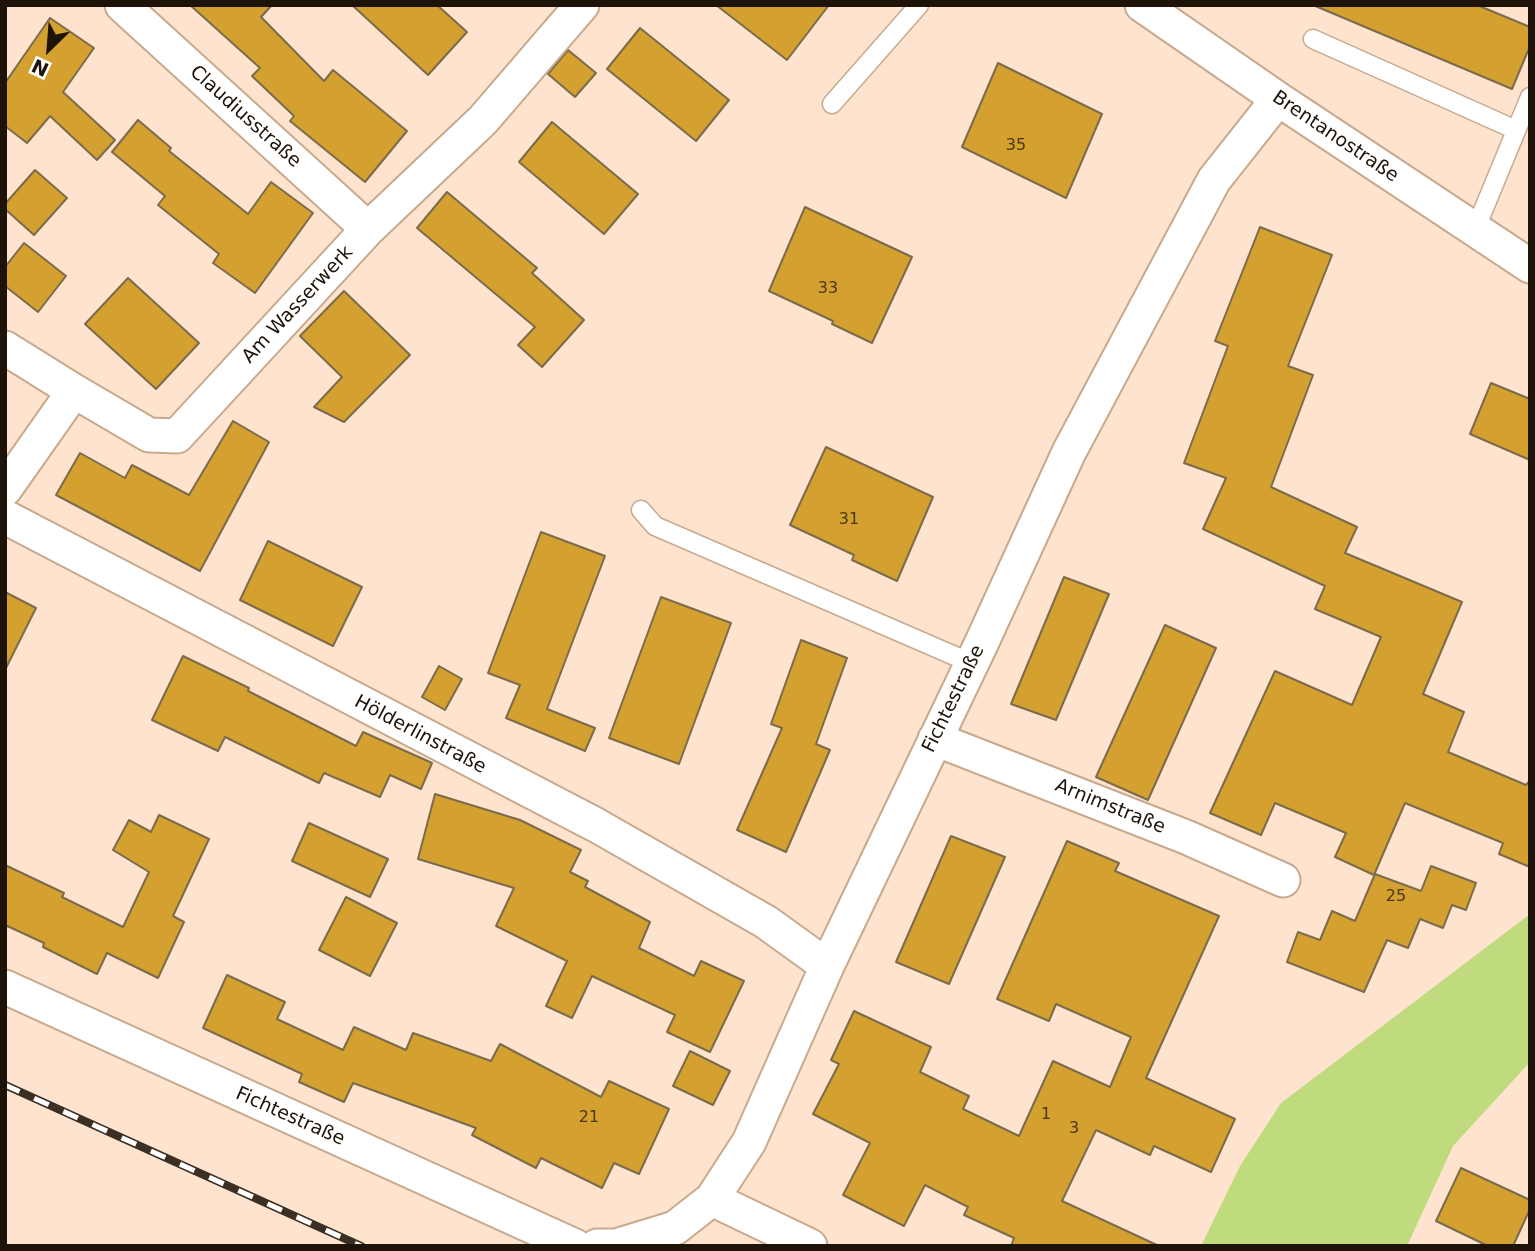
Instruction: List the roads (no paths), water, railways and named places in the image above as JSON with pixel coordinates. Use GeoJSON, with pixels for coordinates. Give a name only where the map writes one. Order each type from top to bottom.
{"type":"FeatureCollection","features":[{"type":"Feature","properties":{"kind":"street","name":"Claudiusstraße"},"geometry":{"type":"LineString","coordinates":[[122,5],[368,229]]}},
{"type":"Feature","properties":{"kind":"street","name":"Am Wasserwerk"},"geometry":{"type":"LineString","coordinates":[[74,391],[149,435],[177,436],[368,229],[483,120],[582,5]]}},
{"type":"Feature","properties":{"kind":"street","name":"Brentanostraße"},"geometry":{"type":"LineString","coordinates":[[1143,6],[1530,266]]}},
{"type":"Feature","properties":{"kind":"street","name":"Fichtestraße"},"geometry":{"type":"LineString","coordinates":[[597,1246],[616,1245],[675,1228],[712,1199],[749,1142],[827,965],[1069,452],[1214,180],[1278,99]]}},
{"type":"Feature","properties":{"kind":"street"},"geometry":{"type":"LineString","coordinates":[[5,348],[74,391],[5,489]]}},
{"type":"Feature","properties":{"kind":"street","name":"Hölderlinstraße"},"geometry":{"type":"LineString","coordinates":[[5,517],[596,825],[766,922],[827,965]]}},
{"type":"Feature","properties":{"kind":"street","name":"Arnimstraße"},"geometry":{"type":"LineString","coordinates":[[935,739],[1125,813],[1283,880]]}},
{"type":"Feature","properties":{"kind":"street","name":"Fichtestraße"},"geometry":{"type":"LineString","coordinates":[[5,987],[575,1246]]}},
{"type":"Feature","properties":{"kind":"street"},"geometry":{"type":"LineString","coordinates":[[712,1199],[810,1246]]}},
{"type":"Feature","properties":{"kind":"lane"},"geometry":{"type":"LineString","coordinates":[[832,104],[919,5]]}},
{"type":"Feature","properties":{"kind":"lane"},"geometry":{"type":"LineString","coordinates":[[1313,39],[1516,131]]}},
{"type":"Feature","properties":{"kind":"lane"},"geometry":{"type":"LineString","coordinates":[[1475,230],[1530,97]]}},
{"type":"Feature","properties":{"kind":"lane"},"geometry":{"type":"LineString","coordinates":[[641,510],[655,526],[971,663]]}},
{"type":"Feature","properties":{"kind":"railway"},"geometry":{"type":"LineString","coordinates":[[5,1085],[361,1246]]}}]}
